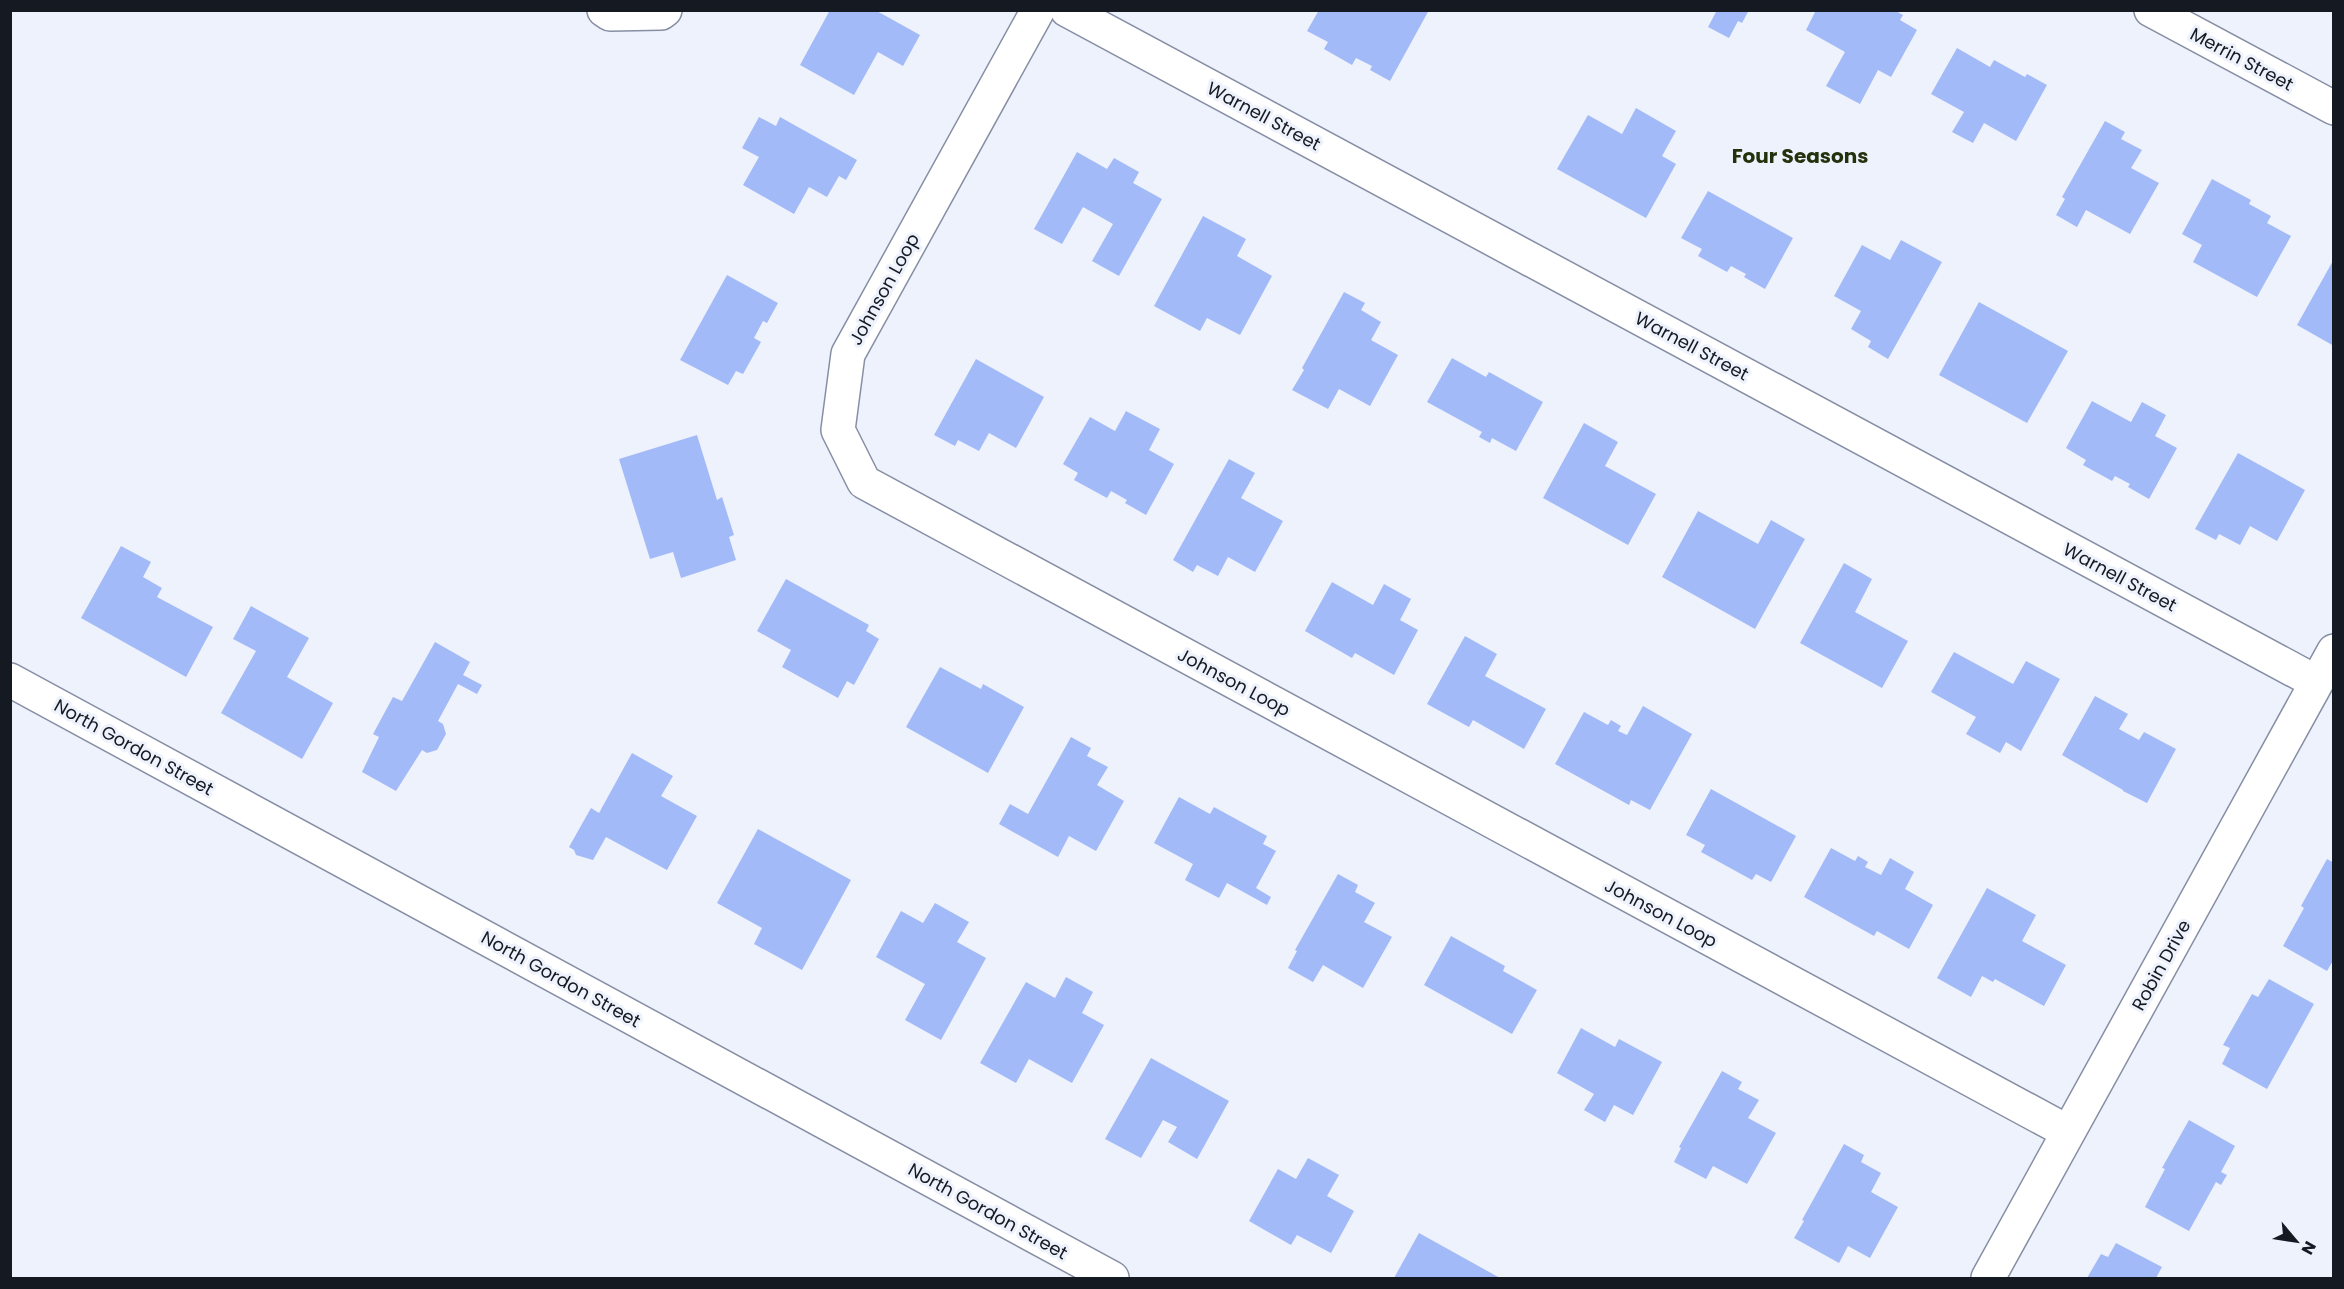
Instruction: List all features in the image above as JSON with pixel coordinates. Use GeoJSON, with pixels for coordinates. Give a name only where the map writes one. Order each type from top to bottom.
{"type":"FeatureCollection","features":[{"type":"Feature","properties":{"kind":"street"},"geometry":{"type":"LineString","coordinates":[[604,10],[610,14],[661,13],[665,10]]}},
{"type":"Feature","properties":{"kind":"street","name":"Johnson Loop"},"geometry":{"type":"LineString","coordinates":[[1038,10],[848,354],[838,430],[864,482],[2068,1132]]}},
{"type":"Feature","properties":{"kind":"street","name":"Warnell Street"},"geometry":{"type":"LineString","coordinates":[[1067,10],[2316,682]]}},
{"type":"Feature","properties":{"kind":"street","name":"Merrin Street"},"geometry":{"type":"LineString","coordinates":[[2151,10],[2334,108]]}},
{"type":"Feature","properties":{"kind":"street","name":"Robin Drive"},"geometry":{"type":"LineString","coordinates":[[1988,1278],[2334,651]]}},
{"type":"Feature","properties":{"kind":"street","name":"North Gordon Street"},"geometry":{"type":"LineString","coordinates":[[10,680],[1112,1278]]}},
{"type":"Feature","properties":{"kind":"building"},"geometry":{"type":"Polygon","coordinates":[[[830,10],[875,10],[920,35],[903,66],[878,52],[854,95],[800,65],[830,10]]]}},
{"type":"Feature","properties":{"kind":"building"},"geometry":{"type":"Polygon","coordinates":[[[1319,10],[1429,10],[1390,81],[1370,70],[1372,66],[1356,58],[1352,65],[1324,49],[1328,42],[1307,31],[1319,10]]]}},
{"type":"Feature","properties":{"kind":"building"},"geometry":{"type":"Polygon","coordinates":[[[1717,10],[1749,10],[1742,23],[1738,21],[1729,38],[1708,27],[1717,10]]]}},
{"type":"Feature","properties":{"kind":"building"},"geometry":{"type":"Polygon","coordinates":[[[1816,10],[1894,10],[1903,15],[1900,20],[1917,30],[1891,77],[1878,70],[1860,104],[1826,86],[1845,52],[1806,30],[1816,10]]]}},
{"type":"Feature","properties":{"kind":"building"},"geometry":{"type":"Polygon","coordinates":[[[1957,48],[1990,67],[1994,60],[2025,77],[2027,74],[2047,85],[2016,141],[1984,123],[1973,143],[1952,132],[1964,112],[1931,94],[1957,48]]]}},
{"type":"Feature","properties":{"kind":"building"},"geometry":{"type":"Polygon","coordinates":[[[1636,108],[1676,131],[1662,156],[1676,164],[1646,218],[1557,169],[1588,115],[1622,134],[1636,108]]]}},
{"type":"Feature","properties":{"kind":"building"},"geometry":{"type":"Polygon","coordinates":[[[759,117],[776,126],[780,117],[857,160],[846,180],[839,176],[827,197],[809,187],[794,214],[743,185],[759,157],[742,148],[759,117]]]}},
{"type":"Feature","properties":{"kind":"building"},"geometry":{"type":"Polygon","coordinates":[[[2105,121],[2125,132],[2121,139],[2142,150],[2131,168],[2159,183],[2130,234],[2086,210],[2077,227],[2056,215],[2065,199],[2062,197],[2105,121]]]}},
{"type":"Feature","properties":{"kind":"building"},"geometry":{"type":"Polygon","coordinates":[[[1077,152],[1107,169],[1114,158],[1139,172],[1133,183],[1162,199],[1119,276],[1092,261],[1113,224],[1083,207],[1062,244],[1034,229],[1077,152]]]}},
{"type":"Feature","properties":{"kind":"building"},"geometry":{"type":"Polygon","coordinates":[[[2212,179],[2251,200],[2249,204],[2271,216],[2267,223],[2291,236],[2257,297],[2193,262],[2202,245],[2182,234],[2212,179]]]}},
{"type":"Feature","properties":{"kind":"building"},"geometry":{"type":"Polygon","coordinates":[[[1708,191],[1793,238],[1765,289],[1744,277],[1746,274],[1731,266],[1727,272],[1698,256],[1702,249],[1681,238],[1708,191]]]}},
{"type":"Feature","properties":{"kind":"building"},"geometry":{"type":"Polygon","coordinates":[[[1203,216],[1246,239],[1237,256],[1272,276],[1240,335],[1207,318],[1200,331],[1154,306],[1203,216]]]}},
{"type":"Feature","properties":{"kind":"building"},"geometry":{"type":"Polygon","coordinates":[[[1901,240],[1942,262],[1888,359],[1868,347],[1871,341],[1851,329],[1861,311],[1834,296],[1862,245],[1890,260],[1901,240]]]}},
{"type":"Feature","properties":{"kind":"building"},"geometry":{"type":"Polygon","coordinates":[[[2334,259],[2334,346],[2297,325],[2334,259]]]}},
{"type":"Feature","properties":{"kind":"building"},"geometry":{"type":"Polygon","coordinates":[[[727,275],[778,303],[767,323],[763,321],[754,338],[761,342],[743,374],[736,371],[728,385],[680,360],[727,275]]]}},
{"type":"Feature","properties":{"kind":"building"},"geometry":{"type":"Polygon","coordinates":[[[1344,292],[1365,303],[1361,310],[1381,322],[1371,340],[1398,355],[1370,406],[1339,389],[1328,409],[1292,390],[1344,292]]]}},
{"type":"Feature","properties":{"kind":"building"},"geometry":{"type":"Polygon","coordinates":[[[1979,302],[2068,351],[2027,423],[1939,375],[1979,302]]]}},
{"type":"Feature","properties":{"kind":"building"},"geometry":{"type":"Polygon","coordinates":[[[1452,358],[1486,377],[1489,372],[1543,402],[1516,451],[1492,438],[1490,443],[1479,437],[1482,432],[1427,402],[1452,358]]]}},
{"type":"Feature","properties":{"kind":"building"},"geometry":{"type":"Polygon","coordinates":[[[976,359],[1044,397],[1016,448],[989,433],[979,451],[958,440],[955,446],[934,435],[976,359]]]}},
{"type":"Feature","properties":{"kind":"building"},"geometry":{"type":"Polygon","coordinates":[[[2092,401],[2131,422],[2142,402],[2166,415],[2155,436],[2177,448],[2149,499],[2128,487],[2130,484],[2115,476],[2112,481],[2083,465],[2086,460],[2066,448],[2092,401]]]}},
{"type":"Feature","properties":{"kind":"building"},"geometry":{"type":"Polygon","coordinates":[[[1126,411],[1160,429],[1149,450],[1174,464],[1146,515],[1125,503],[1127,500],[1111,491],[1107,498],[1074,480],[1078,473],[1063,464],[1090,417],[1115,431],[1126,411]]]}},
{"type":"Feature","properties":{"kind":"building"},"geometry":{"type":"Polygon","coordinates":[[[1584,423],[1618,442],[1605,466],[1656,494],[1628,545],[1543,498],[1584,423]]]}},
{"type":"Feature","properties":{"kind":"building"},"geometry":{"type":"Polygon","coordinates":[[[697,435],[717,500],[722,497],[734,535],[729,537],[736,560],[681,578],[673,552],[650,559],[619,459],[697,435]]]}},
{"type":"Feature","properties":{"kind":"building"},"geometry":{"type":"Polygon","coordinates":[[[2238,453],[2305,490],[2277,541],[2250,526],[2240,545],[2219,534],[2216,540],[2195,529],[2238,453]]]}},
{"type":"Feature","properties":{"kind":"building"},"geometry":{"type":"Polygon","coordinates":[[[1229,459],[1255,473],[1241,498],[1283,521],[1255,572],[1228,557],[1218,576],[1197,565],[1193,572],[1173,560],[1229,459]]]}},
{"type":"Feature","properties":{"kind":"building"},"geometry":{"type":"Polygon","coordinates":[[[1698,511],[1758,544],[1771,520],[1805,539],[1755,629],[1662,577],[1698,511]]]}},
{"type":"Feature","properties":{"kind":"building"},"geometry":{"type":"Polygon","coordinates":[[[121,546],[151,562],[143,577],[162,588],[157,597],[213,627],[186,677],[81,618],[121,546]]]}},
{"type":"Feature","properties":{"kind":"building"},"geometry":{"type":"Polygon","coordinates":[[[1844,563],[1872,579],[1855,612],[1908,641],[1882,688],[1800,643],[1844,563]]]}},
{"type":"Feature","properties":{"kind":"building"},"geometry":{"type":"Polygon","coordinates":[[[786,579],[869,625],[866,631],[879,639],[854,685],[847,681],[838,698],[782,667],[791,650],[757,631],[786,579]]]}},
{"type":"Feature","properties":{"kind":"building"},"geometry":{"type":"Polygon","coordinates":[[[1332,582],[1373,605],[1384,584],[1411,599],[1400,620],[1418,630],[1394,675],[1355,653],[1352,658],[1305,631],[1332,582]]]}},
{"type":"Feature","properties":{"kind":"building"},"geometry":{"type":"Polygon","coordinates":[[[251,606],[309,638],[287,677],[333,703],[302,759],[221,713],[256,651],[233,639],[251,606]]]}},
{"type":"Feature","properties":{"kind":"building"},"geometry":{"type":"Polygon","coordinates":[[[1465,636],[1497,654],[1485,676],[1546,709],[1524,749],[1473,720],[1469,727],[1427,704],[1465,636]]]}},
{"type":"Feature","properties":{"kind":"building"},"geometry":{"type":"Polygon","coordinates":[[[435,642],[470,662],[463,675],[482,685],[477,694],[458,684],[438,721],[443,724],[446,734],[437,750],[427,753],[422,750],[396,791],[362,772],[379,737],[373,734],[393,697],[402,701],[435,642]]]}},
{"type":"Feature","properties":{"kind":"building"},"geometry":{"type":"Polygon","coordinates":[[[1954,652],[2013,684],[2026,661],[2060,679],[2021,751],[2006,742],[2000,753],[1966,734],[1976,717],[1931,692],[1954,652]]]}},
{"type":"Feature","properties":{"kind":"building"},"geometry":{"type":"Polygon","coordinates":[[[940,667],[981,689],[983,684],[1024,707],[988,773],[906,727],[940,667]]]}},
{"type":"Feature","properties":{"kind":"building"},"geometry":{"type":"Polygon","coordinates":[[[2095,696],[2128,714],[2119,729],[2139,740],[2144,732],[2176,749],[2147,803],[2062,755],[2095,696]]]}},
{"type":"Feature","properties":{"kind":"building"},"geometry":{"type":"Polygon","coordinates":[[[1643,706],[1692,734],[1650,810],[1631,800],[1629,805],[1555,764],[1584,712],[1608,725],[1611,720],[1621,726],[1618,731],[1627,735],[1643,706]]]}},
{"type":"Feature","properties":{"kind":"building"},"geometry":{"type":"Polygon","coordinates":[[[1071,737],[1091,748],[1087,756],[1108,767],[1097,785],[1124,801],[1096,851],[1069,836],[1058,857],[999,824],[1010,804],[1028,814],[1071,737]]]}},
{"type":"Feature","properties":{"kind":"building"},"geometry":{"type":"Polygon","coordinates":[[[632,753],[673,776],[661,796],[697,816],[667,870],[606,837],[593,860],[576,855],[569,847],[591,808],[599,813],[632,753]]]}},
{"type":"Feature","properties":{"kind":"building"},"geometry":{"type":"Polygon","coordinates":[[[1711,789],[1796,836],[1771,882],[1756,874],[1752,880],[1701,852],[1705,845],[1686,835],[1711,789]]]}},
{"type":"Feature","properties":{"kind":"building"},"geometry":{"type":"Polygon","coordinates":[[[1179,797],[1210,814],[1214,807],[1267,836],[1263,844],[1276,851],[1256,888],[1271,897],[1267,905],[1227,883],[1219,898],[1185,880],[1193,864],[1154,843],[1179,797]]]}},
{"type":"Feature","properties":{"kind":"building"},"geometry":{"type":"Polygon","coordinates":[[[758,829],[851,880],[802,970],[754,944],[762,928],[717,903],[758,829]]]}},
{"type":"Feature","properties":{"kind":"building"},"geometry":{"type":"Polygon","coordinates":[[[1831,848],[1855,861],[1858,856],[1868,862],[1865,867],[1881,875],[1890,858],[1914,872],[1905,889],[1933,905],[1909,949],[1877,931],[1874,936],[1804,897],[1831,848]]]}},
{"type":"Feature","properties":{"kind":"building"},"geometry":{"type":"Polygon","coordinates":[[[2327,859],[2334,863],[2334,959],[2327,971],[2283,946],[2304,908],[2301,906],[2327,859]]]}},
{"type":"Feature","properties":{"kind":"building"},"geometry":{"type":"Polygon","coordinates":[[[1338,874],[1358,885],[1355,892],[1375,903],[1364,922],[1392,937],[1363,988],[1323,965],[1313,982],[1288,968],[1297,951],[1295,950],[1338,874]]]}},
{"type":"Feature","properties":{"kind":"building"},"geometry":{"type":"Polygon","coordinates":[[[1987,888],[2036,915],[2022,941],[2066,965],[2044,1006],[1995,979],[1993,982],[1982,976],[1971,997],[1937,978],[1987,888]]]}},
{"type":"Feature","properties":{"kind":"building"},"geometry":{"type":"Polygon","coordinates":[[[935,903],[969,922],[957,942],[986,958],[941,1040],[905,1020],[925,984],[876,957],[901,911],[923,923],[935,903]]]}},
{"type":"Feature","properties":{"kind":"building"},"geometry":{"type":"Polygon","coordinates":[[[1451,936],[1505,966],[1503,971],[1537,990],[1512,1034],[1424,985],[1451,936]]]}},
{"type":"Feature","properties":{"kind":"building"},"geometry":{"type":"Polygon","coordinates":[[[1066,977],[1093,992],[1082,1013],[1104,1025],[1072,1083],[1029,1059],[1016,1083],[980,1063],[1026,982],[1055,998],[1066,977]]]}},
{"type":"Feature","properties":{"kind":"building"},"geometry":{"type":"Polygon","coordinates":[[[2269,979],[2314,1004],[2267,1089],[2222,1064],[2230,1048],[2223,1045],[2252,994],[2258,997],[2269,979]]]}},
{"type":"Feature","properties":{"kind":"building"},"geometry":{"type":"Polygon","coordinates":[[[1581,1028],[1615,1047],[1619,1039],[1662,1062],[1633,1115],[1614,1105],[1605,1122],[1584,1110],[1594,1094],[1557,1073],[1581,1028]]]}},
{"type":"Feature","properties":{"kind":"building"},"geometry":{"type":"Polygon","coordinates":[[[1151,1058],[1229,1101],[1197,1159],[1168,1142],[1177,1127],[1163,1120],[1141,1158],[1105,1139],[1151,1058]]]}},
{"type":"Feature","properties":{"kind":"building"},"geometry":{"type":"Polygon","coordinates":[[[1722,1071],[1742,1082],[1738,1089],[1759,1100],[1748,1118],[1776,1133],[1747,1184],[1713,1166],[1706,1179],[1674,1162],[1681,1148],[1679,1147],[1722,1071]]]}},
{"type":"Feature","properties":{"kind":"building"},"geometry":{"type":"Polygon","coordinates":[[[2189,1120],[2235,1146],[2221,1172],[2227,1175],[2221,1185],[2216,1182],[2189,1231],[2145,1207],[2165,1169],[2162,1168],[2189,1120]]]}},
{"type":"Feature","properties":{"kind":"building"},"geometry":{"type":"Polygon","coordinates":[[[1844,1144],[1864,1155],[1861,1162],[1881,1173],[1871,1192],[1898,1207],[1870,1258],[1848,1246],[1839,1263],[1794,1238],[1844,1144]]]}},
{"type":"Feature","properties":{"kind":"building"},"geometry":{"type":"Polygon","coordinates":[[[1308,1158],[1339,1175],[1327,1196],[1354,1211],[1331,1253],[1297,1235],[1291,1245],[1249,1221],[1278,1169],[1296,1179],[1308,1158]]]}},
{"type":"Feature","properties":{"kind":"building"},"geometry":{"type":"Polygon","coordinates":[[[1419,1233],[1500,1278],[1394,1278],[1419,1233]]]}},
{"type":"Feature","properties":{"kind":"building"},"geometry":{"type":"Polygon","coordinates":[[[2116,1243],[2162,1267],[2156,1278],[2087,1278],[2101,1254],[2108,1257],[2116,1243]]]}},
{"type":"Feature","properties":{"kind":"district","name":"Four Seasons"},"geometry":{"type":"Point","coordinates":[1800,156]}}]}
